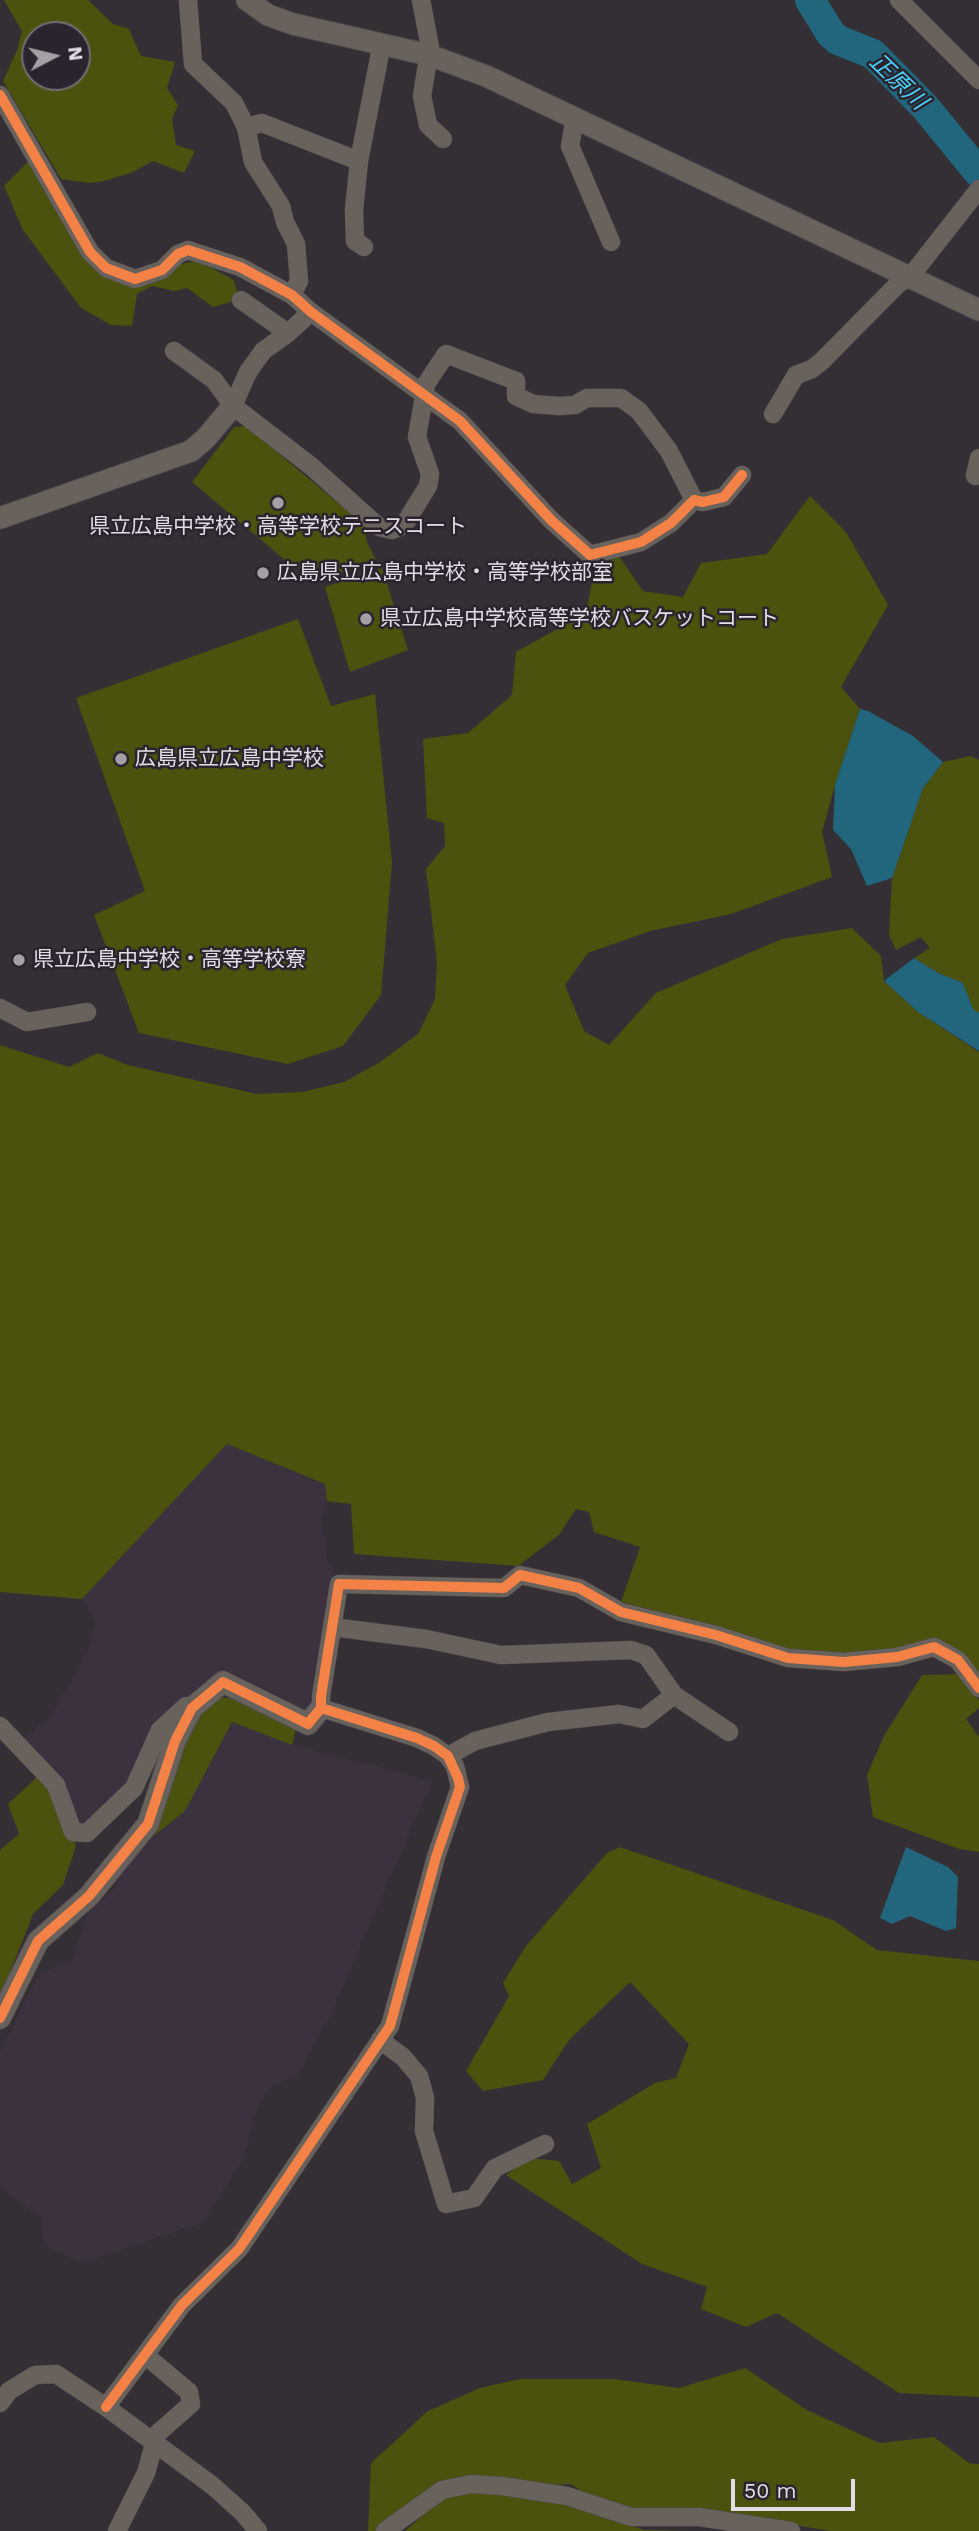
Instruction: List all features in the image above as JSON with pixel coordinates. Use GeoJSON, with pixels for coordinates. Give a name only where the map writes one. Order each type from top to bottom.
{"type":"FeatureCollection","features":[{"type":"Feature","properties":{"kind":"street"},"geometry":{"type":"LineString","coordinates":[[188,0],[193,64],[234,103],[247,128],[253,162],[281,206],[285,222],[296,244],[299,281],[292,295]]}},
{"type":"Feature","properties":{"kind":"street"},"geometry":{"type":"LineString","coordinates":[[247,0],[268,15],[293,24],[429,55],[486,76],[979,310]]}},
{"type":"Feature","properties":{"kind":"street"},"geometry":{"type":"LineString","coordinates":[[421,0],[430,47],[422,96],[428,125],[443,139]]}},
{"type":"Feature","properties":{"kind":"street"},"geometry":{"type":"LineString","coordinates":[[899,0],[979,80]]}},
{"type":"Feature","properties":{"kind":"street"},"geometry":{"type":"LineString","coordinates":[[363,247],[355,241],[354,210],[359,161],[382,43]]}},
{"type":"Feature","properties":{"kind":"street"},"geometry":{"type":"LineString","coordinates":[[0,95],[90,252],[106,268],[135,279],[162,270],[178,254],[188,250],[240,267],[292,295],[311,312],[425,394],[466,428],[551,520],[590,555],[641,542],[671,523],[694,500]]}},
{"type":"Feature","properties":{"kind":"street"},"geometry":{"type":"LineString","coordinates":[[575,118],[570,146],[611,242]]}},
{"type":"Feature","properties":{"kind":"street"},"geometry":{"type":"LineString","coordinates":[[247,128],[262,123],[359,161]]}},
{"type":"Feature","properties":{"kind":"street"},"geometry":{"type":"LineString","coordinates":[[773,414],[796,375],[822,361],[898,284],[910,277],[979,189]]}},
{"type":"Feature","properties":{"kind":"street"},"geometry":{"type":"LineString","coordinates":[[241,300],[288,333]]}},
{"type":"Feature","properties":{"kind":"street"},"geometry":{"type":"LineString","coordinates":[[0,518],[191,452],[233,406],[248,372],[262,351],[288,333],[311,312]]}},
{"type":"Feature","properties":{"kind":"street"},"geometry":{"type":"LineString","coordinates":[[174,351],[214,380],[233,406],[311,466],[379,527],[392,530],[404,524],[428,486],[430,474],[417,437],[426,384],[446,354],[516,381],[516,396],[533,404],[575,405],[587,398],[621,398],[639,411],[669,451],[694,500],[702,502],[724,497],[742,475]]}},
{"type":"Feature","properties":{"kind":"street"},"geometry":{"type":"LineString","coordinates":[[975,477],[979,458]]}},
{"type":"Feature","properties":{"kind":"street"},"geometry":{"type":"LineString","coordinates":[[0,1008],[27,1021],[87,1012]]}},
{"type":"Feature","properties":{"kind":"street"},"geometry":{"type":"LineString","coordinates":[[0,2018],[38,1941],[89,1896],[148,1824],[175,1741],[192,1708],[223,1682],[308,1724],[321,1708],[339,1584],[505,1588],[520,1575],[579,1588],[621,1612],[716,1635],[788,1658],[844,1662],[897,1657],[934,1647],[958,1660],[979,1688]]}},
{"type":"Feature","properties":{"kind":"street"},"geometry":{"type":"LineString","coordinates":[[332,1627],[426,1639],[501,1655],[631,1650],[646,1655],[674,1695],[729,1732]]}},
{"type":"Feature","properties":{"kind":"street"},"geometry":{"type":"LineString","coordinates":[[448,1756],[475,1741],[548,1722],[619,1714],[643,1719],[674,1695]]}},
{"type":"Feature","properties":{"kind":"street"},"geometry":{"type":"LineString","coordinates":[[0,1726],[56,1785],[73,1832],[87,1833],[134,1788],[160,1730],[186,1706],[192,1708]]}},
{"type":"Feature","properties":{"kind":"street"},"geometry":{"type":"LineString","coordinates":[[107,2407],[182,2305],[239,2249],[390,2026],[436,1857],[460,1787],[455,1766],[448,1756],[417,1738],[321,1708]]}},
{"type":"Feature","properties":{"kind":"street"},"geometry":{"type":"LineString","coordinates":[[380,2040],[403,2057],[419,2076],[425,2098],[424,2131],[446,2204],[474,2198],[495,2168],[545,2144]]}},
{"type":"Feature","properties":{"kind":"street"},"geometry":{"type":"LineString","coordinates":[[117,2531],[146,2473],[157,2434],[191,2404],[189,2392],[145,2355]]}},
{"type":"Feature","properties":{"kind":"street"},"geometry":{"type":"LineString","coordinates":[[0,2403],[9,2391],[35,2375],[56,2374],[107,2407],[213,2486],[243,2513],[258,2531]]}},
{"type":"Feature","properties":{"kind":"street"},"geometry":{"type":"LineString","coordinates":[[385,2531],[442,2490],[471,2484],[567,2496],[631,2516],[699,2517],[791,2531]]}},
{"type":"Feature","properties":{"kind":"shaded area"},"geometry":{"type":"Polygon","coordinates":[[[227,1444],[325,1485],[327,1501],[322,1520],[327,1559],[334,1567],[308,1710],[223,1668],[154,1728],[133,1778],[88,1826],[76,1824],[67,1789],[24,1738],[50,1717],[87,1653],[95,1621],[82,1599],[227,1444]]]}},
{"type":"Feature","properties":{"kind":"shaded area"},"geometry":{"type":"Polygon","coordinates":[[[232,1722],[293,1745],[432,1781],[332,2012],[297,2078],[275,2083],[265,2094],[254,2118],[243,2160],[203,2222],[82,2263],[44,2246],[41,2218],[0,2187],[0,2052],[39,1973],[72,1960],[88,1912],[113,1890],[123,1868],[155,1835],[185,1811],[232,1722]]]}},
{"type":"Feature","properties":{"kind":"green space"},"geometry":{"type":"Polygon","coordinates":[[[4,0],[88,0],[113,24],[129,29],[141,56],[175,62],[167,88],[178,105],[172,118],[176,145],[195,151],[184,173],[153,161],[131,173],[104,181],[90,183],[61,179],[3,81],[21,35],[21,91],[91,91],[91,21],[21,21],[21,29],[4,0]]]}},
{"type":"Feature","properties":{"kind":"green space"},"geometry":{"type":"Polygon","coordinates":[[[29,161],[99,271],[132,284],[174,265],[198,261],[234,280],[240,306],[235,301],[213,307],[187,288],[174,291],[152,286],[137,294],[132,326],[111,325],[81,308],[23,230],[4,186],[29,161]]]}},
{"type":"Feature","properties":{"kind":"green space","name":"県立広島中学校・高等学校テニスコート"},"geometry":{"type":"Polygon","coordinates":[[[246,426],[364,525],[367,542],[376,560],[326,579],[292,566],[192,482],[234,427],[246,426]]]}},
{"type":"Feature","properties":{"kind":"green space"},"geometry":{"type":"Polygon","coordinates":[[[810,496],[846,532],[888,605],[841,687],[860,709],[822,832],[832,877],[731,914],[650,931],[588,953],[565,985],[584,1031],[609,1045],[656,993],[782,939],[852,928],[881,956],[884,981],[918,1012],[979,1052],[979,1680],[930,1644],[860,1654],[796,1655],[714,1625],[621,1602],[640,1547],[594,1532],[589,1512],[576,1509],[559,1535],[518,1566],[354,1554],[351,1504],[327,1501],[325,1484],[227,1444],[82,1599],[0,1592],[0,1045],[69,1067],[98,1053],[128,1065],[257,1094],[302,1092],[344,1082],[380,1062],[418,1034],[435,999],[437,962],[426,869],[445,846],[444,823],[427,818],[423,739],[468,733],[512,695],[516,652],[586,613],[596,561],[618,555],[643,591],[683,597],[701,563],[767,554],[810,496]]]}},
{"type":"Feature","properties":{"kind":"green space","name":"県立広島中学校高等学校バスケットコート"},"geometry":{"type":"Polygon","coordinates":[[[382,568],[408,650],[350,672],[325,587],[382,568]]]}},
{"type":"Feature","properties":{"kind":"green space"},"geometry":{"type":"Polygon","coordinates":[[[298,619],[331,706],[375,694],[392,862],[381,995],[343,1046],[288,1064],[139,1033],[94,915],[145,891],[76,698],[298,619]]]}},
{"type":"Feature","properties":{"kind":"green space"},"geometry":{"type":"Polygon","coordinates":[[[971,756],[979,760],[979,1013],[973,1010],[963,983],[938,973],[914,958],[930,948],[921,937],[896,950],[889,935],[892,878],[923,788],[943,762],[971,756]]]}},
{"type":"Feature","properties":{"kind":"green space"},"geometry":{"type":"Polygon","coordinates":[[[961,1674],[979,1701],[979,1708],[966,1719],[979,1737],[979,1852],[959,1849],[873,1817],[867,1775],[884,1736],[922,1675],[961,1674]]]}},
{"type":"Feature","properties":{"kind":"green space"},"geometry":{"type":"Polygon","coordinates":[[[219,1697],[246,1700],[296,1728],[292,1745],[232,1722],[185,1811],[155,1835],[150,1830],[180,1746],[200,1713],[219,1697]]]}},
{"type":"Feature","properties":{"kind":"green space"},"geometry":{"type":"Polygon","coordinates":[[[38,1776],[54,1791],[76,1846],[63,1885],[33,1914],[0,1998],[0,1850],[19,1834],[8,1804],[38,1776]]]}},
{"type":"Feature","properties":{"kind":"green space"},"geometry":{"type":"Polygon","coordinates":[[[620,1847],[833,1920],[877,1950],[979,1961],[979,2397],[899,2393],[777,2313],[746,2327],[701,2309],[707,2287],[642,2264],[506,2175],[530,2158],[559,2161],[572,2184],[601,2168],[587,2124],[655,2083],[676,2078],[689,2044],[630,1982],[569,2040],[543,2080],[483,2091],[466,2071],[509,1996],[503,1983],[526,1946],[607,1853],[620,1847]]]}},
{"type":"Feature","properties":{"kind":"green space"},"geometry":{"type":"Polygon","coordinates":[[[745,2368],[807,2410],[879,2443],[934,2437],[969,2463],[979,2464],[979,2531],[831,2531],[699,2509],[633,2509],[592,2499],[571,2484],[539,2486],[471,2478],[377,2531],[368,2531],[371,2463],[428,2411],[480,2388],[520,2379],[614,2379],[679,2388],[745,2368]]]}},
{"type":"Feature","properties":{"kind":"green space"},"geometry":{"type":"Polygon","coordinates":[[[470,2488],[566,2503],[644,2530],[690,2531],[405,2531],[446,2496],[470,2488]]]}},
{"type":"Feature","properties":{"kind":"water"},"geometry":{"type":"Polygon","coordinates":[[[860,709],[913,736],[943,762],[923,788],[892,878],[867,886],[851,849],[833,830],[835,785],[860,709]]]}},
{"type":"Feature","properties":{"kind":"water"},"geometry":{"type":"Polygon","coordinates":[[[914,958],[938,973],[963,983],[973,1009],[979,1013],[979,1051],[918,1012],[884,981],[914,958]]]}},
{"type":"Feature","properties":{"kind":"water"},"geometry":{"type":"Polygon","coordinates":[[[906,1847],[948,1867],[958,1877],[956,1928],[946,1931],[910,1916],[892,1924],[880,1918],[906,1847]]]}},
{"type":"Feature","properties":{"kind":"waterway","name":"正原川"},"geometry":{"type":"LineString","coordinates":[[810,0],[831,34],[838,40],[873,54],[925,107],[979,173]]}},
{"type":"Feature","properties":{"kind":"cycle path"},"geometry":{"type":"LineString","coordinates":[[0,95],[90,252],[106,268],[135,279],[162,270],[178,254],[188,250],[240,267],[292,295],[311,312],[460,421],[551,520],[590,555],[641,542],[671,523],[694,500],[703,502],[724,497],[742,475]]}},
{"type":"Feature","properties":{"kind":"cycle path"},"geometry":{"type":"LineString","coordinates":[[0,2018],[38,1941],[89,1896],[148,1824],[175,1741],[192,1708],[223,1682],[308,1724],[321,1708],[339,1584],[504,1588],[520,1575],[579,1588],[621,1612],[716,1635],[788,1658],[844,1662],[897,1657],[934,1647],[958,1660],[979,1688]]}},
{"type":"Feature","properties":{"kind":"cycle path"},"geometry":{"type":"LineString","coordinates":[[106,2407],[182,2305],[239,2249],[390,2026],[436,1857],[460,1787],[448,1756],[434,1746],[417,1738],[321,1708]]}},
{"type":"Feature","properties":{"kind":"place","name":"県立広島中学校・高等学校テニスコート"},"geometry":{"type":"Point","coordinates":[278,503]}},
{"type":"Feature","properties":{"kind":"place","name":"広島県立広島中学校・高等学校部室"},"geometry":{"type":"Point","coordinates":[263,573]}},
{"type":"Feature","properties":{"kind":"place","name":"県立広島中学校高等学校バスケットコート"},"geometry":{"type":"Point","coordinates":[366,619]}},
{"type":"Feature","properties":{"kind":"place","name":"広島県立広島中学校"},"geometry":{"type":"Point","coordinates":[121,759]}},
{"type":"Feature","properties":{"kind":"place","name":"県立広島中学校・高等学校寮"},"geometry":{"type":"Point","coordinates":[19,960]}}]}
